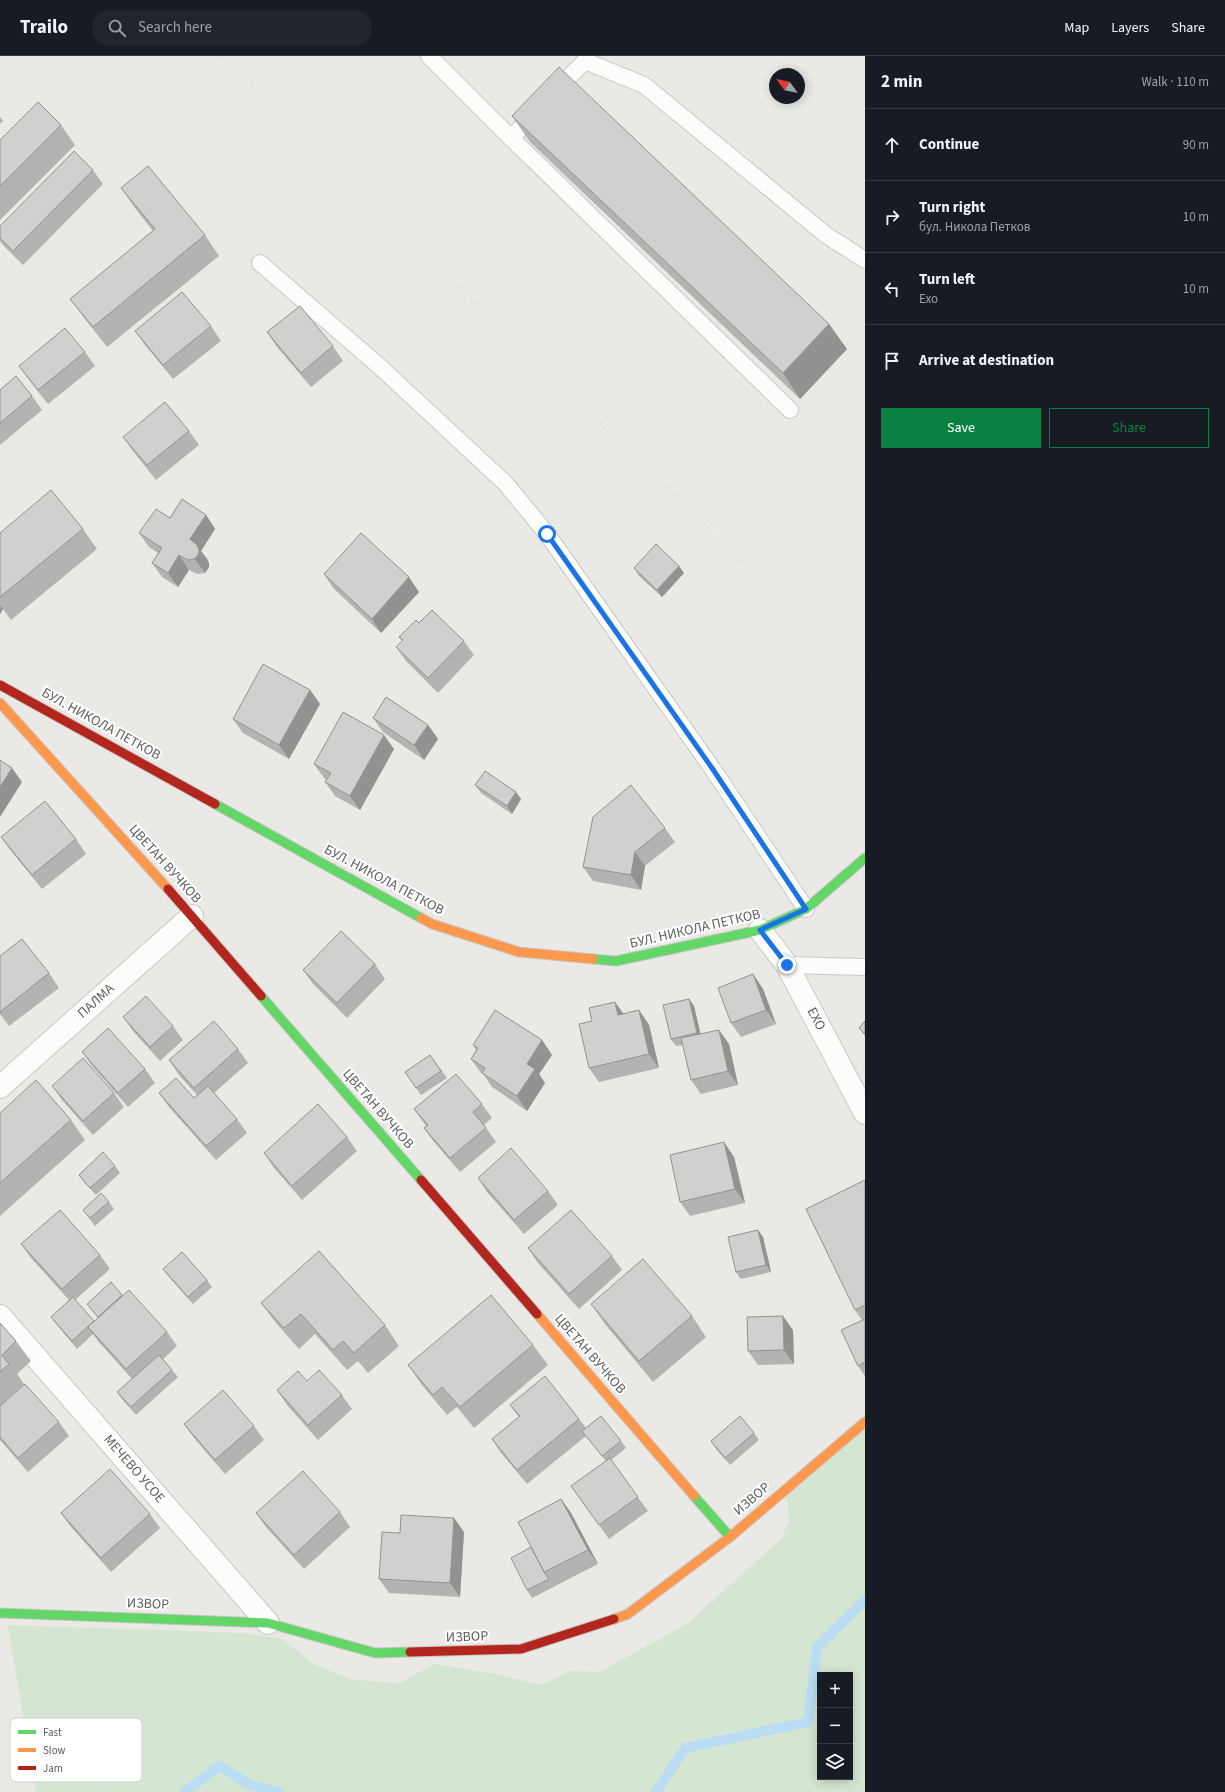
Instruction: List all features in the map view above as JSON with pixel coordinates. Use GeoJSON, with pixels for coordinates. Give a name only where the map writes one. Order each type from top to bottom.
{"type":"FeatureCollection","features":[{"type":"Feature","properties":{"kind":"street","name":"БУЛ. НИКОЛА ПЕТКОВ"},"geometry":{"type":"LineString","coordinates":[[0,685],[425,920],[519,952],[616,961],[760,930],[806,909],[865,858]]}},
{"type":"Feature","properties":{"kind":"street","name":"ЦВЕТАН ВУЧКОВ"},"geometry":{"type":"LineString","coordinates":[[0,703],[192,916],[730,1537]]}},
{"type":"Feature","properties":{"kind":"street","name":"ПАЛМА"},"geometry":{"type":"LineString","coordinates":[[0,1087],[192,916]]}},
{"type":"Feature","properties":{"kind":"street","name":"ЕХО"},"geometry":{"type":"LineString","coordinates":[[760,930],[787,965],[865,1113]]}},
{"type":"Feature","properties":{"kind":"street","name":"МЕЧЕВО УСОЕ"},"geometry":{"type":"LineString","coordinates":[[0,1316],[268,1622]]}},
{"type":"Feature","properties":{"kind":"street","name":"ИЗВОР"},"geometry":{"type":"LineString","coordinates":[[0,1614],[268,1622],[375,1653],[521,1649],[628,1614],[730,1537],[865,1422]]}},
{"type":"Feature","properties":{"kind":"lane"},"geometry":{"type":"LineString","coordinates":[[429,56],[790,410]]}},
{"type":"Feature","properties":{"kind":"lane"},"geometry":{"type":"LineString","coordinates":[[511,138],[585,61],[644,85],[826,235],[865,260]]}},
{"type":"Feature","properties":{"kind":"lane"},"geometry":{"type":"LineString","coordinates":[[260,262],[378,365],[506,484],[547,534],[712,768],[806,909]]}},
{"type":"Feature","properties":{"kind":"lane"},"geometry":{"type":"LineString","coordinates":[[787,965],[865,967]]}},
{"type":"Feature","properties":{"kind":"green space"},"geometry":{"type":"Polygon","coordinates":[[[865,1426],[865,1792],[36,1792],[34,1782],[142,1782],[142,1718],[24,1718],[8,1625],[245,1633],[283,1639],[312,1663],[350,1679],[400,1683],[434,1664],[491,1673],[542,1685],[569,1671],[600,1672],[688,1623],[782,1538],[789,1520],[786,1493],[865,1426]]]}},
{"type":"Feature","properties":{"kind":"building"},"geometry":{"type":"Polygon","coordinates":[[[559,67],[829,324],[783,373],[512,116],[559,67]]]}},
{"type":"Feature","properties":{"kind":"building"},"geometry":{"type":"Polygon","coordinates":[[[38,102],[61,125],[0,186],[0,140],[38,102]]]}},
{"type":"Feature","properties":{"kind":"building"},"geometry":{"type":"Polygon","coordinates":[[[74,151],[93,170],[13,251],[0,238],[0,226],[74,151]]]}},
{"type":"Feature","properties":{"kind":"building"},"geometry":{"type":"Polygon","coordinates":[[[148,166],[205,235],[93,327],[70,299],[155,229],[121,188],[148,166]]]}},
{"type":"Feature","properties":{"kind":"building"},"geometry":{"type":"Polygon","coordinates":[[[182,292],[211,326],[163,365],[135,331],[182,292]]]}},
{"type":"Feature","properties":{"kind":"building"},"geometry":{"type":"Polygon","coordinates":[[[300,306],[333,346],[301,373],[267,332],[300,306]]]}},
{"type":"Feature","properties":{"kind":"building"},"geometry":{"type":"Polygon","coordinates":[[[65,328],[85,352],[38,390],[19,366],[65,328]]]}},
{"type":"Feature","properties":{"kind":"building"},"geometry":{"type":"Polygon","coordinates":[[[16,376],[32,396],[0,423],[0,390],[16,376]]]}},
{"type":"Feature","properties":{"kind":"building"},"geometry":{"type":"Polygon","coordinates":[[[165,402],[189,431],[147,465],[123,437],[165,402]]]}},
{"type":"Feature","properties":{"kind":"building"},"geometry":{"type":"Polygon","coordinates":[[[51,490],[83,529],[0,597],[0,533],[51,490]]]}},
{"type":"Feature","properties":{"kind":"building"},"geometry":{"type":"Polygon","coordinates":[[[182,499],[206,515],[190,539],[197,545],[199,553],[195,559],[188,560],[179,555],[168,573],[152,563],[162,548],[139,533],[156,509],[170,518],[182,499]]]}},
{"type":"Feature","properties":{"kind":"building"},"geometry":{"type":"Polygon","coordinates":[[[361,533],[409,577],[372,619],[324,574],[361,533]]]}},
{"type":"Feature","properties":{"kind":"building"},"geometry":{"type":"Polygon","coordinates":[[[656,544],[679,566],[657,590],[634,568],[656,544]]]}},
{"type":"Feature","properties":{"kind":"building"},"geometry":{"type":"Polygon","coordinates":[[[432,610],[464,641],[428,678],[396,647],[403,640],[399,637],[416,620],[419,623],[432,610]]]}},
{"type":"Feature","properties":{"kind":"building"},"geometry":{"type":"Polygon","coordinates":[[[263,664],[310,690],[279,745],[233,719],[263,664]]]}},
{"type":"Feature","properties":{"kind":"building"},"geometry":{"type":"Polygon","coordinates":[[[386,697],[428,725],[414,745],[373,718],[386,697]]]}},
{"type":"Feature","properties":{"kind":"building"},"geometry":{"type":"Polygon","coordinates":[[[343,712],[384,735],[350,796],[325,782],[331,773],[314,764],[343,712]]]}},
{"type":"Feature","properties":{"kind":"building"},"geometry":{"type":"Polygon","coordinates":[[[0,760],[12,768],[0,787],[0,760]]]}},
{"type":"Feature","properties":{"kind":"building"},"geometry":{"type":"Polygon","coordinates":[[[485,771],[516,792],[507,806],[475,785],[485,771]]]}},
{"type":"Feature","properties":{"kind":"building"},"geometry":{"type":"Polygon","coordinates":[[[631,785],[665,828],[635,852],[631,875],[583,867],[593,817],[631,785]]]}},
{"type":"Feature","properties":{"kind":"building"},"geometry":{"type":"Polygon","coordinates":[[[45,801],[76,839],[32,875],[1,837],[45,801]]]}},
{"type":"Feature","properties":{"kind":"building"},"geometry":{"type":"Polygon","coordinates":[[[341,931],[375,964],[337,1003],[303,970],[341,931]]]}},
{"type":"Feature","properties":{"kind":"building"},"geometry":{"type":"Polygon","coordinates":[[[22,939],[49,973],[0,1012],[0,956],[22,939]]]}},
{"type":"Feature","properties":{"kind":"building"},"geometry":{"type":"Polygon","coordinates":[[[753,974],[766,1010],[731,1023],[718,988],[753,974]]]}},
{"type":"Feature","properties":{"kind":"building"},"geometry":{"type":"Polygon","coordinates":[[[146,996],[173,1026],[150,1047],[123,1017],[146,996]]]}},
{"type":"Feature","properties":{"kind":"building"},"geometry":{"type":"Polygon","coordinates":[[[689,999],[697,1033],[671,1039],[663,1005],[689,999]]]}},
{"type":"Feature","properties":{"kind":"building"},"geometry":{"type":"Polygon","coordinates":[[[615,1002],[618,1015],[639,1010],[649,1054],[589,1068],[579,1024],[592,1021],[589,1008],[615,1002]]]}},
{"type":"Feature","properties":{"kind":"building"},"geometry":{"type":"Polygon","coordinates":[[[495,1010],[542,1040],[527,1064],[535,1069],[517,1096],[482,1073],[485,1068],[471,1059],[478,1048],[473,1045],[495,1010]]]}},
{"type":"Feature","properties":{"kind":"building"},"geometry":{"type":"Polygon","coordinates":[[[214,1021],[238,1049],[194,1088],[169,1060],[214,1021]]]}},
{"type":"Feature","properties":{"kind":"building"},"geometry":{"type":"Polygon","coordinates":[[[865,1021],[865,1034],[859,1028],[865,1021]]]}},
{"type":"Feature","properties":{"kind":"building"},"geometry":{"type":"Polygon","coordinates":[[[108,1028],[145,1069],[118,1093],[82,1052],[108,1028]]]}},
{"type":"Feature","properties":{"kind":"building"},"geometry":{"type":"Polygon","coordinates":[[[719,1030],[728,1071],[691,1080],[681,1038],[719,1030]]]}},
{"type":"Feature","properties":{"kind":"building"},"geometry":{"type":"Polygon","coordinates":[[[430,1055],[441,1071],[416,1088],[405,1072],[430,1055]]]}},
{"type":"Feature","properties":{"kind":"building"},"geometry":{"type":"Polygon","coordinates":[[[83,1058],[114,1093],[83,1121],[52,1086],[83,1058]]]}},
{"type":"Feature","properties":{"kind":"building"},"geometry":{"type":"Polygon","coordinates":[[[456,1074],[482,1104],[473,1112],[486,1128],[450,1158],[424,1128],[428,1125],[414,1109],[456,1074]]]}},
{"type":"Feature","properties":{"kind":"building"},"geometry":{"type":"Polygon","coordinates":[[[176,1078],[194,1098],[208,1086],[237,1119],[206,1146],[159,1093],[176,1078]]]}},
{"type":"Feature","properties":{"kind":"building"},"geometry":{"type":"Polygon","coordinates":[[[36,1080],[71,1120],[0,1183],[0,1113],[36,1080]]]}},
{"type":"Feature","properties":{"kind":"building"},"geometry":{"type":"Polygon","coordinates":[[[318,1104],[347,1137],[292,1186],[264,1153],[318,1104]]]}},
{"type":"Feature","properties":{"kind":"building"},"geometry":{"type":"Polygon","coordinates":[[[724,1142],[735,1189],[680,1202],[670,1155],[724,1142]]]}},
{"type":"Feature","properties":{"kind":"building"},"geometry":{"type":"Polygon","coordinates":[[[511,1148],[548,1191],[514,1220],[478,1178],[511,1148]]]}},
{"type":"Feature","properties":{"kind":"building"},"geometry":{"type":"Polygon","coordinates":[[[103,1152],[115,1166],[90,1188],[79,1175],[103,1152]]]}},
{"type":"Feature","properties":{"kind":"building"},"geometry":{"type":"Polygon","coordinates":[[[865,1180],[865,1305],[855,1310],[806,1209],[865,1180]]]}},
{"type":"Feature","properties":{"kind":"building"},"geometry":{"type":"Polygon","coordinates":[[[101,1193],[109,1202],[90,1218],[83,1210],[101,1193]]]}},
{"type":"Feature","properties":{"kind":"building"},"geometry":{"type":"Polygon","coordinates":[[[60,1210],[100,1255],[62,1289],[21,1244],[60,1210]]]}},
{"type":"Feature","properties":{"kind":"building"},"geometry":{"type":"Polygon","coordinates":[[[571,1210],[612,1256],[569,1294],[528,1248],[571,1210]]]}},
{"type":"Feature","properties":{"kind":"building"},"geometry":{"type":"Polygon","coordinates":[[[758,1230],[766,1265],[736,1272],[728,1237],[758,1230]]]}},
{"type":"Feature","properties":{"kind":"building"},"geometry":{"type":"Polygon","coordinates":[[[319,1251],[385,1325],[354,1353],[343,1341],[333,1350],[301,1314],[284,1328],[261,1303],[319,1251]]]}},
{"type":"Feature","properties":{"kind":"building"},"geometry":{"type":"Polygon","coordinates":[[[182,1252],[207,1280],[188,1297],[163,1269],[182,1252]]]}},
{"type":"Feature","properties":{"kind":"building"},"geometry":{"type":"Polygon","coordinates":[[[643,1259],[692,1316],[639,1361],[591,1304],[643,1259]]]}},
{"type":"Feature","properties":{"kind":"building"},"geometry":{"type":"Polygon","coordinates":[[[111,1282],[122,1295],[98,1317],[87,1304],[111,1282]]]}},
{"type":"Feature","properties":{"kind":"building"},"geometry":{"type":"Polygon","coordinates":[[[129,1290],[167,1332],[126,1369],[88,1327],[129,1290]]]}},
{"type":"Feature","properties":{"kind":"building"},"geometry":{"type":"Polygon","coordinates":[[[491,1295],[533,1345],[460,1407],[442,1387],[433,1395],[408,1365],[491,1295]]]}},
{"type":"Feature","properties":{"kind":"building"},"geometry":{"type":"Polygon","coordinates":[[[73,1297],[94,1321],[72,1341],[51,1317],[73,1297]]]}},
{"type":"Feature","properties":{"kind":"building"},"geometry":{"type":"Polygon","coordinates":[[[783,1316],[784,1350],[748,1351],[747,1317],[783,1316]]]}},
{"type":"Feature","properties":{"kind":"building"},"geometry":{"type":"Polygon","coordinates":[[[865,1319],[865,1362],[858,1366],[841,1330],[865,1319]]]}},
{"type":"Feature","properties":{"kind":"building"},"geometry":{"type":"Polygon","coordinates":[[[0,1323],[16,1341],[2,1355],[9,1364],[0,1372],[0,1323]]]}},
{"type":"Feature","properties":{"kind":"building"},"geometry":{"type":"Polygon","coordinates":[[[159,1355],[172,1370],[131,1407],[117,1392],[159,1355]]]}},
{"type":"Feature","properties":{"kind":"building"},"geometry":{"type":"Polygon","coordinates":[[[319,1370],[342,1395],[308,1425],[277,1390],[298,1371],[307,1381],[319,1370]]]}},
{"type":"Feature","properties":{"kind":"building"},"geometry":{"type":"Polygon","coordinates":[[[545,1376],[579,1419],[517,1470],[492,1439],[520,1416],[510,1405],[545,1376]]]}},
{"type":"Feature","properties":{"kind":"building"},"geometry":{"type":"Polygon","coordinates":[[[25,1384],[59,1422],[18,1458],[0,1437],[0,1406],[25,1384]]]}},
{"type":"Feature","properties":{"kind":"building"},"geometry":{"type":"Polygon","coordinates":[[[223,1390],[254,1426],[215,1460],[184,1424],[223,1390]]]}},
{"type":"Feature","properties":{"kind":"building"},"geometry":{"type":"Polygon","coordinates":[[[601,1416],[621,1441],[602,1456],[582,1431],[601,1416]]]}},
{"type":"Feature","properties":{"kind":"building"},"geometry":{"type":"Polygon","coordinates":[[[740,1416],[754,1433],[725,1458],[711,1441],[740,1416]]]}},
{"type":"Feature","properties":{"kind":"building"},"geometry":{"type":"Polygon","coordinates":[[[610,1458],[638,1497],[599,1525],[571,1486],[610,1458]]]}},
{"type":"Feature","properties":{"kind":"building"},"geometry":{"type":"Polygon","coordinates":[[[110,1469],[150,1514],[101,1558],[61,1513],[110,1469]]]}},
{"type":"Feature","properties":{"kind":"building"},"geometry":{"type":"Polygon","coordinates":[[[303,1471],[340,1512],[294,1555],[256,1513],[303,1471]]]}},
{"type":"Feature","properties":{"kind":"building"},"geometry":{"type":"Polygon","coordinates":[[[561,1499],[588,1550],[544,1572],[518,1522],[561,1499]]]}},
{"type":"Feature","properties":{"kind":"building"},"geometry":{"type":"Polygon","coordinates":[[[401,1515],[454,1518],[450,1583],[379,1579],[382,1532],[400,1533],[401,1515]]]}},
{"type":"Feature","properties":{"kind":"building"},"geometry":{"type":"Polygon","coordinates":[[[531,1547],[549,1579],[527,1590],[511,1558],[531,1547]]]}},
{"type":"Feature","properties":{"kind":"waterway"},"geometry":{"type":"LineString","coordinates":[[656,1792],[685,1748],[808,1722],[817,1647],[865,1600]]}},
{"type":"Feature","properties":{"kind":"waterway"},"geometry":{"type":"LineString","coordinates":[[185,1792],[219,1766],[250,1785],[279,1792]]}},
{"type":"Feature","properties":{"kind":"railway"},"geometry":{"type":"LineString","coordinates":[[221,56],[865,680]]}},
{"type":"Feature","properties":{"kind":"traffic: fast"},"geometry":{"type":"LineString","coordinates":[[215,804],[421,918]]}},
{"type":"Feature","properties":{"kind":"traffic: fast"},"geometry":{"type":"LineString","coordinates":[[593,959],[616,961],[760,930],[806,909],[865,858]]}},
{"type":"Feature","properties":{"kind":"traffic: fast"},"geometry":{"type":"LineString","coordinates":[[261,996],[421,1180]]}},
{"type":"Feature","properties":{"kind":"traffic: fast"},"geometry":{"type":"LineString","coordinates":[[694,1496],[730,1537]]}},
{"type":"Feature","properties":{"kind":"traffic: fast"},"geometry":{"type":"LineString","coordinates":[[0,1613],[268,1623],[375,1653],[410,1652]]}},
{"type":"Feature","properties":{"kind":"traffic: slow"},"geometry":{"type":"LineString","coordinates":[[0,703],[168,889]]}},
{"type":"Feature","properties":{"kind":"traffic: slow"},"geometry":{"type":"LineString","coordinates":[[421,918],[432,924],[519,952],[593,959]]}},
{"type":"Feature","properties":{"kind":"traffic: slow"},"geometry":{"type":"LineString","coordinates":[[537,1314],[694,1496]]}},
{"type":"Feature","properties":{"kind":"traffic: slow"},"geometry":{"type":"LineString","coordinates":[[614,1619],[628,1614],[730,1537],[865,1422]]}},
{"type":"Feature","properties":{"kind":"traffic: jam"},"geometry":{"type":"LineString","coordinates":[[0,685],[215,804]]}},
{"type":"Feature","properties":{"kind":"traffic: jam"},"geometry":{"type":"LineString","coordinates":[[168,889],[261,996]]}},
{"type":"Feature","properties":{"kind":"traffic: jam"},"geometry":{"type":"LineString","coordinates":[[421,1180],[537,1314]]}},
{"type":"Feature","properties":{"kind":"traffic: jam"},"geometry":{"type":"LineString","coordinates":[[410,1652],[521,1649],[614,1619]]}},
{"type":"Feature","properties":{"kind":"route"},"geometry":{"type":"LineString","coordinates":[[547,534],[712,768],[806,909],[760,930],[787,965]]}}]}
